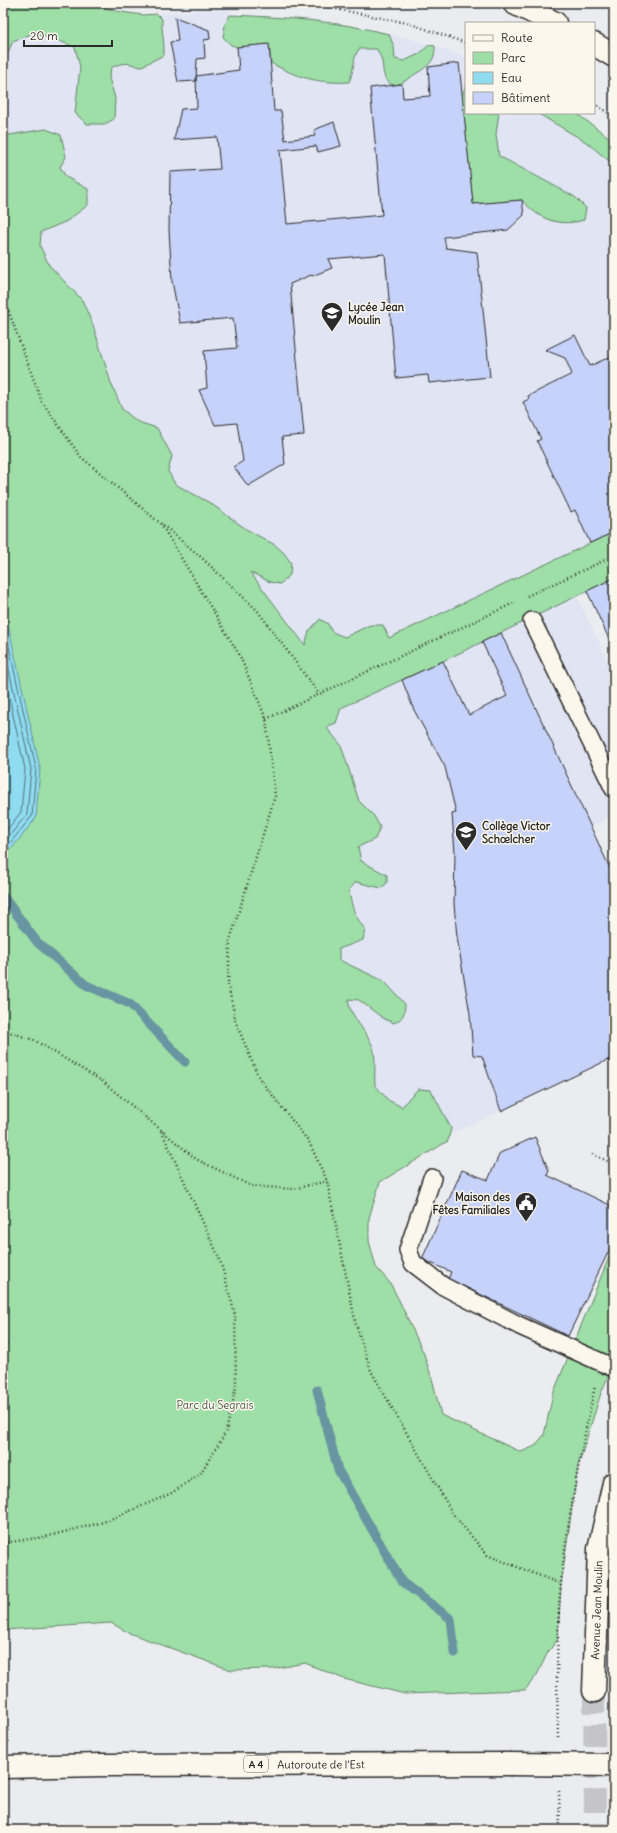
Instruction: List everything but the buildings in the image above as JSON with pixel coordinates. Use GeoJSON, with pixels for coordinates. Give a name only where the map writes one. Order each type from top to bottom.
{"type":"FeatureCollection","features":[{"type":"Feature","properties":{"kind":"main road"},"geometry":{"type":"LineString","coordinates":[[514,3],[553,22]]}},
{"type":"Feature","properties":{"kind":"main road"},"geometry":{"type":"LineString","coordinates":[[595,45],[614,56]]}},
{"type":"Feature","properties":{"kind":"main road","name":"Avenue Jean Moulin"},"geometry":{"type":"LineString","coordinates":[[594,1691],[599,1550],[614,1483]]}},
{"type":"Feature","properties":{"kind":"main road","name":"Autoroute de l’Est"},"geometry":{"type":"LineString","coordinates":[[3,1767],[109,1765],[614,1765]]}},
{"type":"Feature","properties":{"kind":"lane"},"geometry":{"type":"LineString","coordinates":[[532,621],[614,789]]}},
{"type":"Feature","properties":{"kind":"lane"},"geometry":{"type":"LineString","coordinates":[[432,1178],[408,1250],[413,1263],[443,1286],[520,1326],[614,1368]]}},
{"type":"Feature","properties":{"kind":"path"},"geometry":{"type":"LineString","coordinates":[[305,3],[408,24],[465,43]]}},
{"type":"Feature","properties":{"kind":"path"},"geometry":{"type":"LineString","coordinates":[[595,104],[614,117]]}},
{"type":"Feature","properties":{"kind":"path"},"geometry":{"type":"LineString","coordinates":[[3,296],[42,402],[81,457],[202,558],[257,610],[319,694]]}},
{"type":"Feature","properties":{"kind":"path"},"geometry":{"type":"LineString","coordinates":[[161,524],[240,656],[266,719],[275,796],[230,940],[228,984],[236,1023],[259,1078],[309,1142],[327,1181],[356,1325],[371,1371],[453,1514],[487,1555],[561,1584]]}},
{"type":"Feature","properties":{"kind":"path"},"geometry":{"type":"LineString","coordinates":[[266,719],[614,556]]}},
{"type":"Feature","properties":{"kind":"path"},"geometry":{"type":"LineString","coordinates":[[3,1030],[34,1040],[102,1081],[196,1159],[251,1186],[293,1189],[327,1181]]}},
{"type":"Feature","properties":{"kind":"path"},"geometry":{"type":"LineString","coordinates":[[3,1543],[44,1537],[104,1522],[170,1494],[200,1474],[226,1432],[236,1387],[235,1314],[220,1260],[161,1130]]}},
{"type":"Feature","properties":{"kind":"path"},"geometry":{"type":"LineString","coordinates":[[592,1154],[614,1164]]}},
{"type":"Feature","properties":{"kind":"path"},"geometry":{"type":"LineString","coordinates":[[3,1333],[6,1345],[3,1346]]}},
{"type":"Feature","properties":{"kind":"shaded area","name":"Lycée Jean Moulin"},"geometry":{"type":"Polygon","coordinates":[[[3,3],[87,3],[121,12],[143,15],[229,8],[230,15],[317,20],[360,27],[419,41],[465,57],[465,114],[577,114],[614,141],[614,532],[389,638],[306,646],[240,558],[167,491],[3,208],[3,3]]]}},
{"type":"Feature","properties":{"kind":"shaded area","name":"Collège Victor Schœlcher"},"geometry":{"type":"Polygon","coordinates":[[[577,596],[614,674],[614,815],[591,827],[614,877],[614,1057],[421,1148],[360,1102],[327,965],[308,733],[336,723],[341,708],[577,596]]]}},
{"type":"Feature","properties":{"kind":"green space"},"geometry":{"type":"Polygon","coordinates":[[[3,3],[87,3],[121,12],[143,15],[157,14],[162,19],[164,55],[140,67],[125,63],[111,68],[109,78],[115,98],[114,119],[105,124],[87,124],[75,113],[80,67],[75,47],[51,38],[31,34],[13,41],[3,64],[3,3]]]}},
{"type":"Feature","properties":{"kind":"green space"},"geometry":{"type":"Polygon","coordinates":[[[230,15],[310,20],[389,34],[394,47],[395,59],[404,61],[419,54],[429,45],[435,46],[435,52],[434,57],[428,65],[398,84],[392,85],[385,78],[382,60],[377,49],[359,49],[355,57],[349,82],[318,81],[299,76],[271,63],[269,45],[237,47],[231,45],[223,37],[225,25],[230,15]]]}},
{"type":"Feature","properties":{"kind":"green space"},"geometry":{"type":"Polygon","coordinates":[[[465,88],[465,114],[499,114],[496,134],[499,156],[575,197],[586,208],[584,220],[566,223],[550,220],[535,213],[522,200],[473,204],[462,96],[465,88]]]}},
{"type":"Feature","properties":{"kind":"green space"},"geometry":{"type":"Polygon","coordinates":[[[539,114],[577,114],[614,141],[614,165],[586,142],[539,114]]]}},
{"type":"Feature","properties":{"kind":"green space","name":"Parc du Segrais"},"geometry":{"type":"Polygon","coordinates":[[[46,129],[61,135],[66,157],[60,167],[66,177],[88,189],[88,205],[67,221],[41,232],[40,246],[49,265],[82,300],[93,325],[111,383],[122,409],[138,422],[157,428],[172,456],[168,471],[175,484],[210,503],[246,529],[275,545],[284,553],[291,563],[290,575],[280,584],[270,582],[250,572],[305,645],[309,631],[320,619],[328,624],[332,632],[345,637],[370,625],[383,625],[389,638],[614,532],[614,578],[443,661],[341,708],[336,723],[326,727],[341,745],[359,801],[374,816],[380,827],[375,839],[358,847],[361,861],[387,875],[387,883],[381,888],[356,882],[349,890],[354,911],[365,929],[363,940],[339,949],[339,960],[384,981],[405,1004],[405,1010],[400,1020],[394,1023],[384,1019],[359,1000],[349,999],[349,1005],[374,1051],[375,1085],[388,1100],[402,1107],[418,1089],[431,1090],[451,1128],[448,1141],[380,1182],[369,1218],[369,1241],[376,1267],[390,1283],[424,1354],[441,1415],[521,1452],[535,1446],[544,1435],[553,1394],[614,1245],[614,1363],[601,1393],[578,1466],[561,1584],[558,1639],[548,1652],[537,1675],[525,1690],[405,1694],[344,1679],[305,1663],[273,1669],[231,1670],[129,1633],[111,1623],[3,1630],[3,136],[46,129]]]}},
{"type":"Feature","properties":{"kind":"water"},"geometry":{"type":"Polygon","coordinates":[[[3,602],[40,768],[36,818],[13,847],[3,851],[3,602]]]}},
{"type":"Feature","properties":{"kind":"waterway"},"geometry":{"type":"LineString","coordinates":[[3,896],[37,942],[86,985],[130,1004],[185,1062]]}},
{"type":"Feature","properties":{"kind":"waterway"},"geometry":{"type":"LineString","coordinates":[[317,1390],[338,1470],[402,1582],[451,1619],[455,1653]]}},
{"type":"Feature","properties":{"kind":"tunnel"},"geometry":{"type":"LineString","coordinates":[[594,1691],[595,1830]]}},
{"type":"Feature","properties":{"kind":"place","name":"Lycée Jean Moulin"},"geometry":{"type":"Point","coordinates":[332,332]}},
{"type":"Feature","properties":{"kind":"place","name":"Collège Victor Schœlcher"},"geometry":{"type":"Point","coordinates":[466,852]}},
{"type":"Feature","properties":{"kind":"place","name":"Maison des Fêtes Familiales"},"geometry":{"type":"Point","coordinates":[526,1222]}}]}
